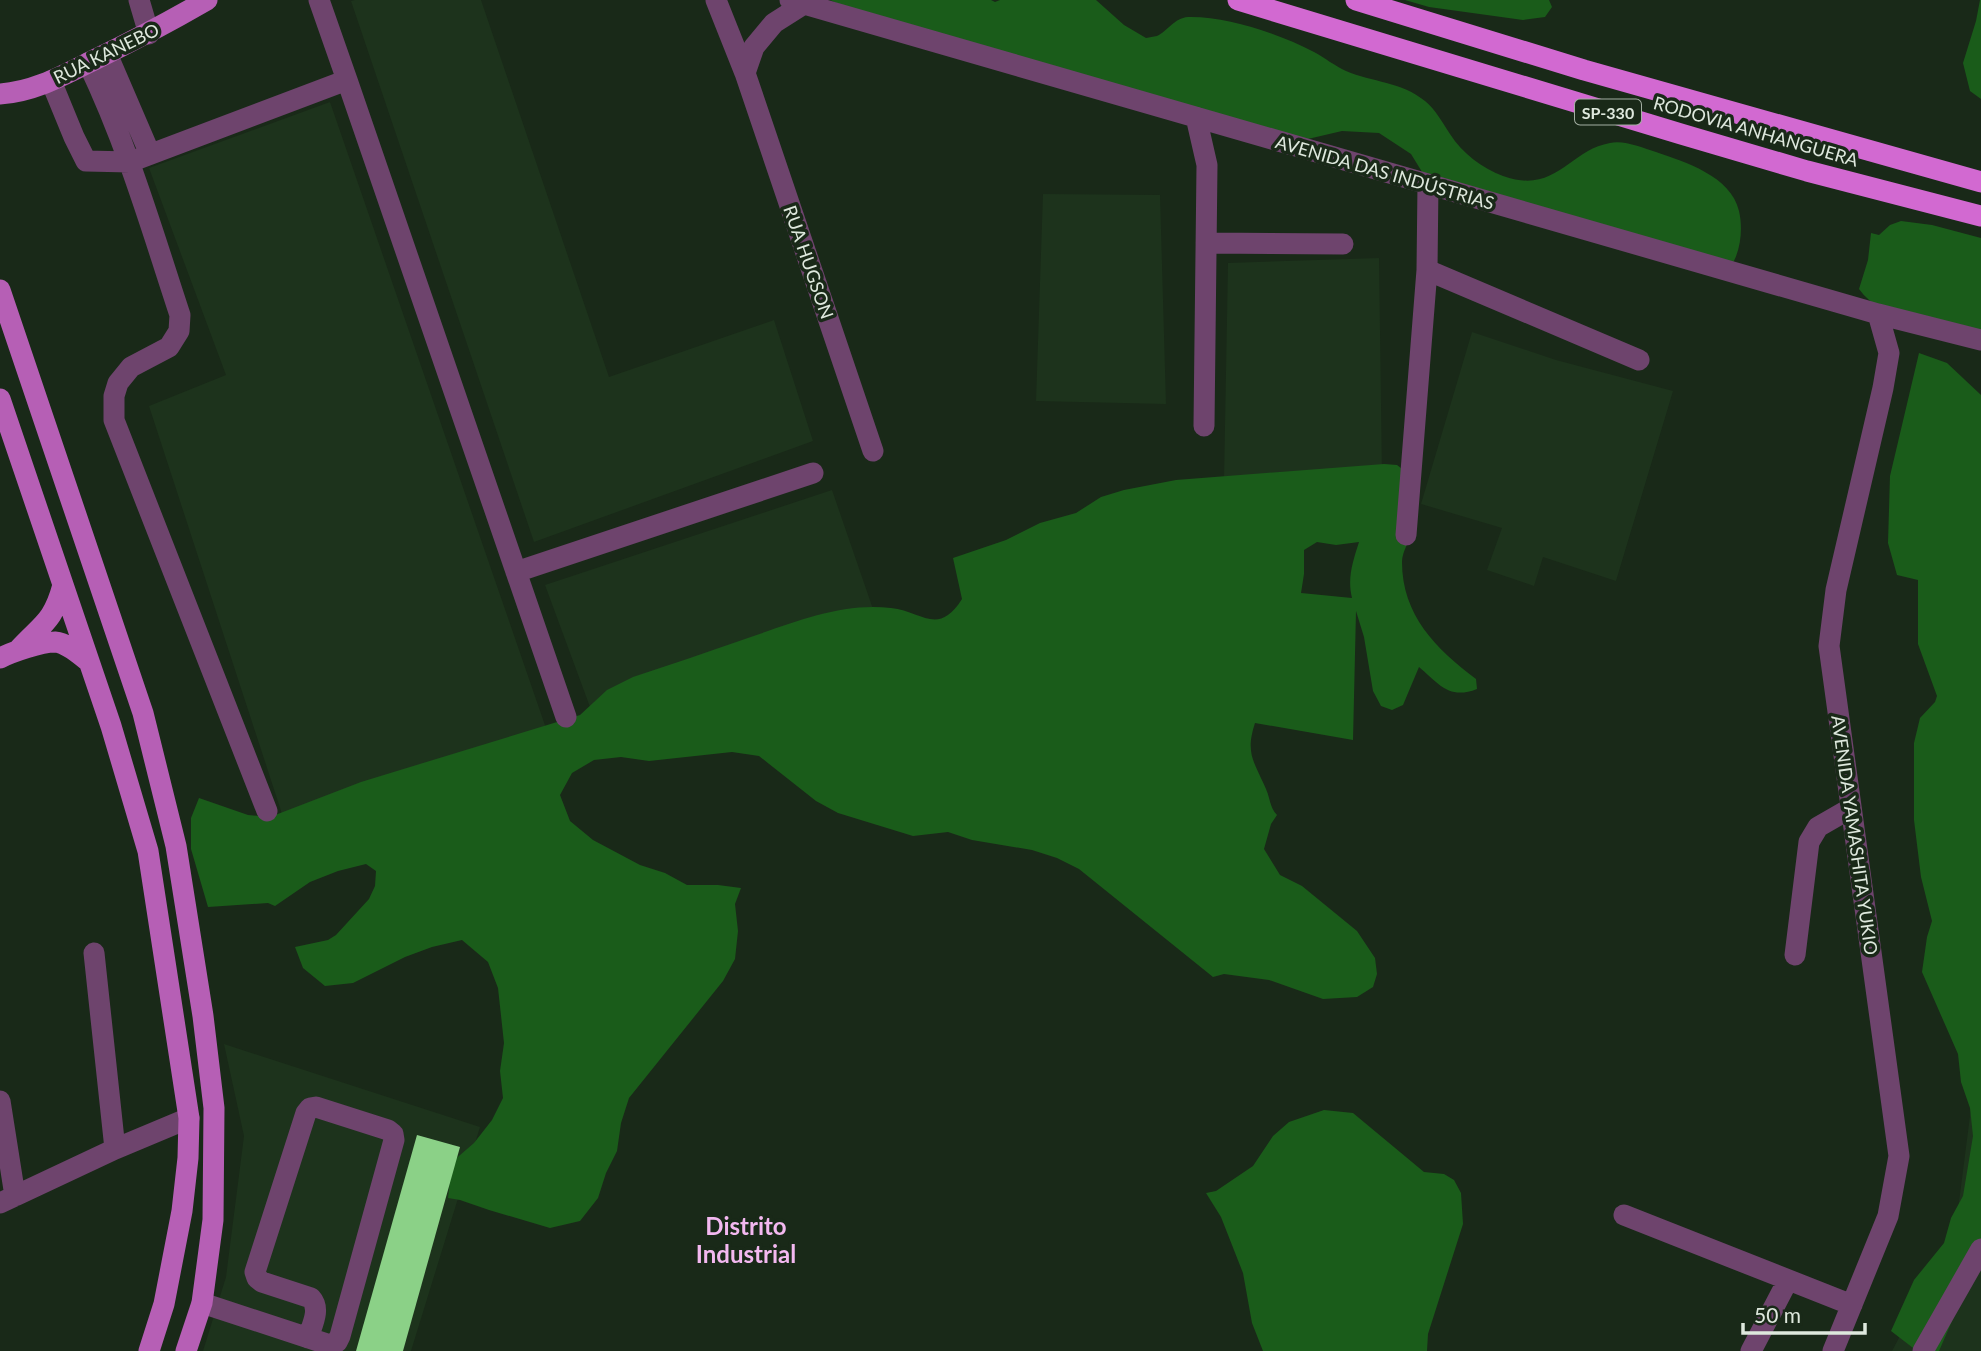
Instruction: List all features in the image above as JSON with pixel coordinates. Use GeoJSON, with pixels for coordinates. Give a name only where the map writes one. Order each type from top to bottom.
{"type":"FeatureCollection","features":[{"type":"Feature","properties":{"kind":"highway","name":"RODOVIA ANHANGUERA"},"geometry":{"type":"LineString","coordinates":[[1238,0],[1807,171],[1981,216]]}},
{"type":"Feature","properties":{"kind":"highway","name":"RODOVIA ANHANGUERA"},"geometry":{"type":"LineString","coordinates":[[1356,0],[1584,70],[1981,181]]}},
{"type":"Feature","properties":{"kind":"main road","name":"RUA KANEBO"},"geometry":{"type":"LineString","coordinates":[[0,94],[15,93],[51,81],[149,34],[207,0]]}},
{"type":"Feature","properties":{"kind":"main road"},"geometry":{"type":"LineString","coordinates":[[0,290],[143,712],[176,846],[203,1016],[214,1108],[213,1220],[202,1303],[186,1351]]}},
{"type":"Feature","properties":{"kind":"main road"},"geometry":{"type":"LineString","coordinates":[[0,399],[111,726],[148,852],[189,1118],[182,1211],[164,1304],[149,1351]]}},
{"type":"Feature","properties":{"kind":"main road"},"geometry":{"type":"LineString","coordinates":[[35,503],[68,492]]}},
{"type":"Feature","properties":{"kind":"main road"},"geometry":{"type":"LineString","coordinates":[[10,654],[42,628],[51,617],[63,585]]}},
{"type":"Feature","properties":{"kind":"main road"},"geometry":{"type":"LineString","coordinates":[[10,654],[54,642],[64,645],[89,662]]}},
{"type":"Feature","properties":{"kind":"main road"},"geometry":{"type":"LineString","coordinates":[[111,726],[143,712]]}},
{"type":"Feature","properties":{"kind":"street"},"geometry":{"type":"LineString","coordinates":[[139,0],[149,34]]}},
{"type":"Feature","properties":{"kind":"street"},"geometry":{"type":"LineString","coordinates":[[319,0],[566,717]]}},
{"type":"Feature","properties":{"kind":"street","name":"RUA HUGSON"},"geometry":{"type":"LineString","coordinates":[[716,0],[745,73],[873,452]]}},
{"type":"Feature","properties":{"kind":"street"},"geometry":{"type":"LineString","coordinates":[[745,73],[754,47],[774,23],[797,2]]}},
{"type":"Feature","properties":{"kind":"street","name":"AVENIDA DAS INDÚSTRIAS"},"geometry":{"type":"LineString","coordinates":[[797,2],[1878,314],[1981,340]]}},
{"type":"Feature","properties":{"kind":"street"},"geometry":{"type":"LineString","coordinates":[[107,54],[140,158],[180,315],[179,331],[170,347],[131,367],[118,383],[114,396],[114,420],[267,811]]}},
{"type":"Feature","properties":{"kind":"street"},"geometry":{"type":"LineString","coordinates":[[88,64],[103,96],[140,158]]}},
{"type":"Feature","properties":{"kind":"street"},"geometry":{"type":"LineString","coordinates":[[51,81],[86,161],[140,158],[347,80]]}},
{"type":"Feature","properties":{"kind":"street"},"geometry":{"type":"LineString","coordinates":[[1196,117],[1207,165],[1205,426]]}},
{"type":"Feature","properties":{"kind":"street"},"geometry":{"type":"LineString","coordinates":[[1406,535],[1427,270],[1428,184]]}},
{"type":"Feature","properties":{"kind":"street"},"geometry":{"type":"LineString","coordinates":[[1206,243],[1343,244]]}},
{"type":"Feature","properties":{"kind":"street"},"geometry":{"type":"LineString","coordinates":[[1427,270],[1639,360]]}},
{"type":"Feature","properties":{"kind":"street","name":"AVENIDA YAMASHITA YUKIO"},"geometry":{"type":"LineString","coordinates":[[1833,1351],[1888,1216],[1899,1156],[1829,646],[1836,590],[1889,353],[1878,314]]}},
{"type":"Feature","properties":{"kind":"street"},"geometry":{"type":"LineString","coordinates":[[516,572],[813,473]]}},
{"type":"Feature","properties":{"kind":"street"},"geometry":{"type":"LineString","coordinates":[[1795,955],[1809,842],[1818,827],[1851,808]]}},
{"type":"Feature","properties":{"kind":"street"},"geometry":{"type":"LineString","coordinates":[[94,953],[115,1149]]}},
{"type":"Feature","properties":{"kind":"street"},"geometry":{"type":"LineString","coordinates":[[0,1101],[7,1199],[189,1118]]}},
{"type":"Feature","properties":{"kind":"street"},"geometry":{"type":"LineString","coordinates":[[202,1303],[308,1338],[330,1345],[337,1342],[394,1140],[393,1134],[388,1130],[316,1107],[310,1108],[306,1113],[255,1272],[262,1282],[311,1298],[316,1304],[308,1338]]}},
{"type":"Feature","properties":{"kind":"street"},"geometry":{"type":"LineString","coordinates":[[1624,1215],[1852,1305]]}},
{"type":"Feature","properties":{"kind":"street"},"geometry":{"type":"LineString","coordinates":[[1923,1351],[1981,1249]]}},
{"type":"Feature","properties":{"kind":"street"},"geometry":{"type":"LineString","coordinates":[[1751,1351],[1788,1280]]}},
{"type":"Feature","properties":{"kind":"shaded area"},"geometry":{"type":"Polygon","coordinates":[[[481,0],[609,377],[774,320],[813,441],[534,542],[351,1],[481,0]]]}},
{"type":"Feature","properties":{"kind":"shaded area"},"geometry":{"type":"Polygon","coordinates":[[[330,102],[548,734],[284,820],[149,406],[226,375],[149,168],[330,102]]]}},
{"type":"Feature","properties":{"kind":"shaded area"},"geometry":{"type":"Polygon","coordinates":[[[1043,194],[1160,195],[1166,404],[1036,401],[1043,194]]]}},
{"type":"Feature","properties":{"kind":"shaded area"},"geometry":{"type":"Polygon","coordinates":[[[1379,258],[1382,476],[1224,480],[1228,263],[1379,258]]]}},
{"type":"Feature","properties":{"kind":"shaded area"},"geometry":{"type":"Polygon","coordinates":[[[1472,332],[1556,360],[1673,391],[1616,581],[1543,557],[1534,586],[1487,570],[1502,528],[1421,504],[1472,332]]]}},
{"type":"Feature","properties":{"kind":"shaded area"},"geometry":{"type":"Polygon","coordinates":[[[832,490],[873,609],[590,707],[545,585],[832,490]]]}},
{"type":"Feature","properties":{"kind":"shaded area"},"geometry":{"type":"Polygon","coordinates":[[[1981,1030],[1981,1351],[1892,1351],[1955,1233],[1981,1030]]]}},
{"type":"Feature","properties":{"kind":"shaded area"},"geometry":{"type":"Polygon","coordinates":[[[224,1044],[480,1127],[411,1351],[203,1351],[226,1277],[244,1136],[224,1044]]]}},
{"type":"Feature","properties":{"kind":"green space"},"geometry":{"type":"Polygon","coordinates":[[[830,0],[1096,0],[1124,25],[1146,38],[1161,34],[1179,20],[1188,17],[1203,17],[1252,27],[1300,45],[1346,71],[1397,86],[1416,95],[1432,108],[1467,154],[1503,176],[1536,180],[1549,176],[1596,147],[1616,142],[1627,143],[1693,166],[1727,188],[1734,199],[1740,218],[1739,246],[1731,266],[1427,180],[1411,154],[1379,133],[1342,131],[1295,142],[830,0]]]}},
{"type":"Feature","properties":{"kind":"green space"},"geometry":{"type":"Polygon","coordinates":[[[1405,0],[1549,0],[1552,7],[1545,17],[1523,20],[1429,7],[1405,0]]]}},
{"type":"Feature","properties":{"kind":"green space"},"geometry":{"type":"Polygon","coordinates":[[[1980,0],[1981,99],[1970,91],[1963,63],[1980,0]]]}},
{"type":"Feature","properties":{"kind":"green space"},"geometry":{"type":"Polygon","coordinates":[[[1901,221],[1932,225],[1981,238],[1981,344],[1898,317],[1869,300],[1859,289],[1868,260],[1871,233],[1879,235],[1890,225],[1901,221]]]}},
{"type":"Feature","properties":{"kind":"green space"},"geometry":{"type":"Polygon","coordinates":[[[1919,353],[1947,363],[1981,395],[1981,1266],[1969,1282],[1939,1351],[1917,1351],[1891,1331],[1914,1280],[1944,1243],[1951,1218],[1963,1196],[1973,1136],[1958,1054],[1922,972],[1932,921],[1921,877],[1914,820],[1914,743],[1920,718],[1937,696],[1918,644],[1918,580],[1897,575],[1888,543],[1890,476],[1919,353]]]}},
{"type":"Feature","properties":{"kind":"green space"},"geometry":{"type":"Polygon","coordinates":[[[1384,464],[1397,465],[1406,472],[1412,531],[1402,562],[1408,598],[1424,629],[1448,656],[1476,679],[1477,689],[1459,693],[1452,691],[1419,667],[1403,705],[1392,710],[1381,706],[1373,691],[1364,637],[1356,611],[1353,740],[1255,723],[1251,742],[1255,764],[1277,815],[1271,824],[1264,849],[1280,875],[1302,886],[1357,931],[1375,958],[1377,974],[1373,987],[1357,997],[1323,999],[1269,980],[1224,974],[1213,977],[1079,869],[1057,858],[1032,850],[972,840],[948,832],[913,836],[838,813],[816,801],[759,756],[732,752],[649,761],[621,757],[594,760],[572,773],[560,795],[570,821],[593,840],[640,865],[665,873],[687,885],[741,888],[735,904],[738,931],[735,959],[723,981],[629,1098],[621,1123],[617,1151],[598,1198],[580,1221],[550,1228],[448,1198],[452,1162],[474,1143],[492,1120],[503,1098],[500,1071],[504,1043],[498,988],[488,962],[462,940],[405,957],[353,983],[325,986],[303,968],[295,947],[328,940],[336,935],[369,899],[375,886],[376,871],[366,864],[310,882],[275,906],[268,903],[208,907],[191,849],[191,818],[199,798],[248,815],[270,817],[361,782],[580,715],[607,690],[633,677],[799,621],[835,611],[872,607],[902,610],[929,619],[945,617],[962,599],[953,558],[1006,540],[1040,523],[1076,513],[1101,497],[1176,480],[1384,464]],[[1317,542],[1304,550],[1301,593],[1352,598],[1350,577],[1359,542],[1336,545],[1317,542]]]}},
{"type":"Feature","properties":{"kind":"green space"},"geometry":{"type":"Polygon","coordinates":[[[1324,1110],[1353,1113],[1424,1172],[1444,1174],[1454,1180],[1461,1193],[1463,1224],[1428,1334],[1427,1351],[1263,1351],[1252,1323],[1243,1273],[1221,1217],[1206,1193],[1216,1191],[1253,1166],[1273,1136],[1289,1122],[1324,1110]]]}},
{"type":"Feature","properties":{"kind":"building"},"geometry":{"type":"Polygon","coordinates":[[[417,1135],[460,1147],[403,1351],[356,1351],[417,1135]]]}},
{"type":"Feature","properties":{"kind":"district","name":"Distrito Industrial"},"geometry":{"type":"Point","coordinates":[746,1239]}}]}
